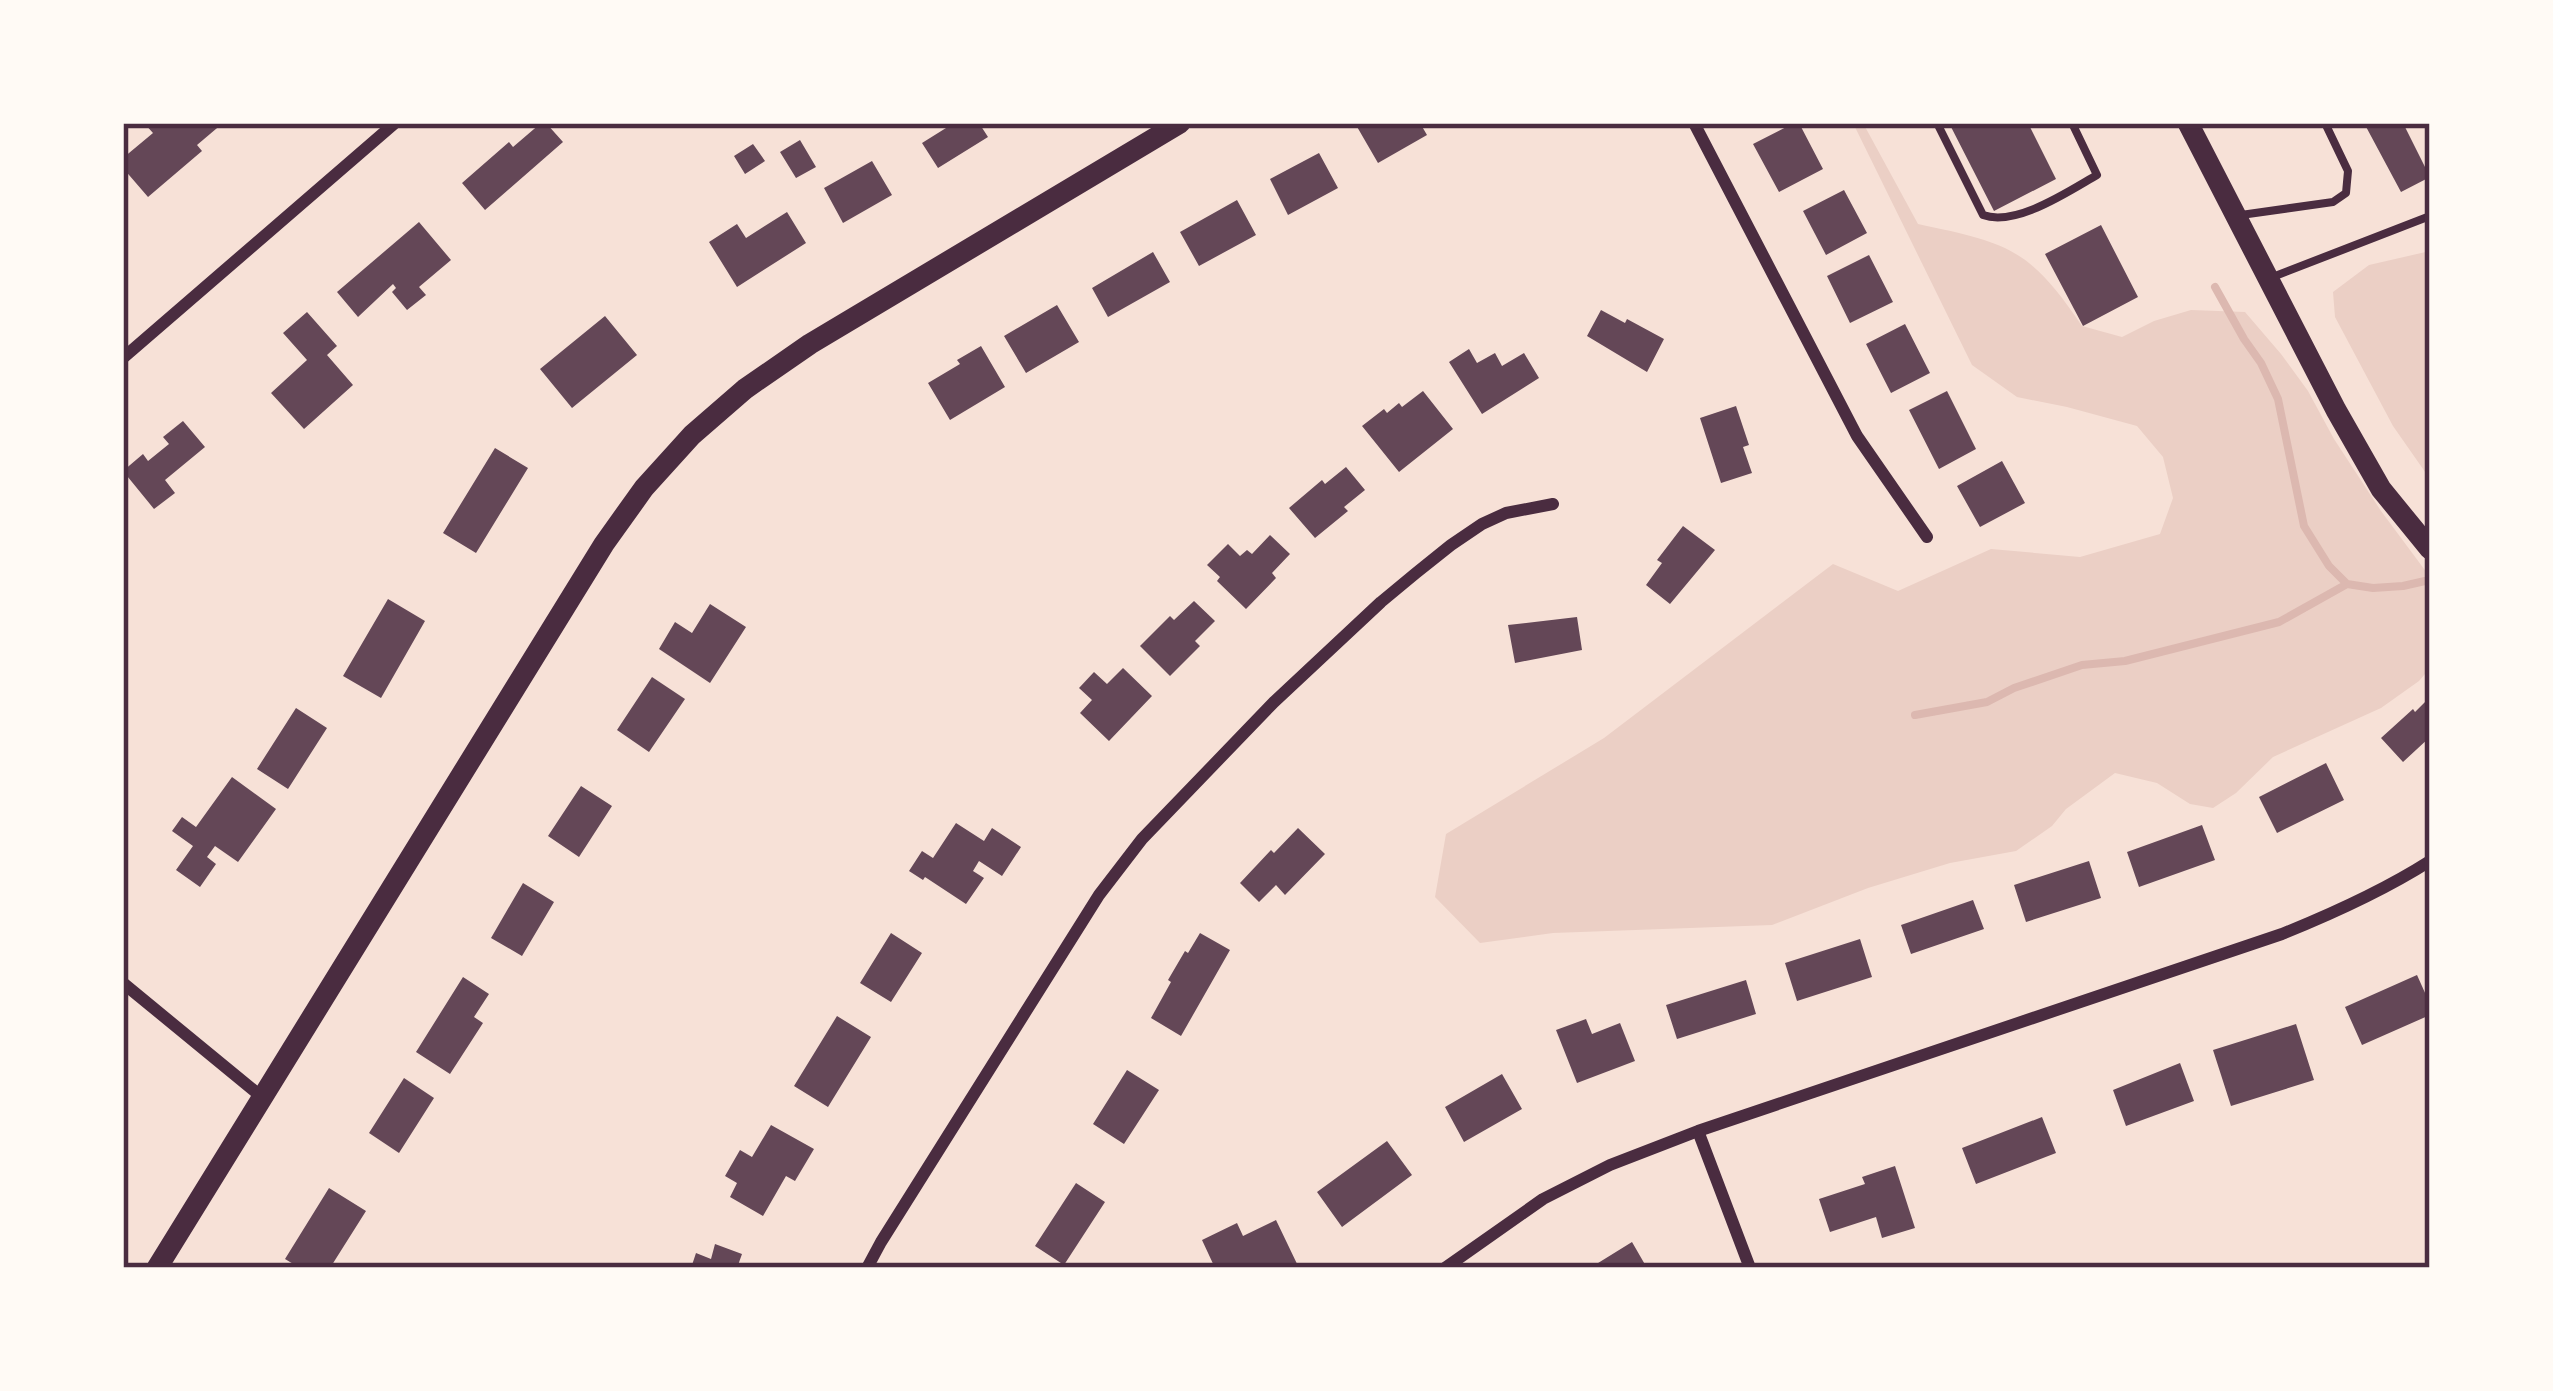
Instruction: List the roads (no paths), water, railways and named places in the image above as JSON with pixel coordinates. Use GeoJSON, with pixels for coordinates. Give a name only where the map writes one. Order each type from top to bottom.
{"type":"FeatureCollection","features":[{"type":"Feature","properties":{"kind":"street"},"geometry":{"type":"LineString","coordinates":[[123,358],[395,123]]}},
{"type":"Feature","properties":{"kind":"street"},"geometry":{"type":"LineString","coordinates":[[157,1268],[604,544],[644,488],[692,435],[745,389],[810,344],[1180,123]]}},
{"type":"Feature","properties":{"kind":"street"},"geometry":{"type":"LineString","coordinates":[[1694,123],[1857,436],[1927,536]]}},
{"type":"Feature","properties":{"kind":"street"},"geometry":{"type":"LineString","coordinates":[[2188,123],[2380,489],[2430,549]]}},
{"type":"Feature","properties":{"kind":"street"},"geometry":{"type":"LineString","coordinates":[[867,1268],[1083,920],[1142,838],[1274,702],[1415,573],[1482,524],[1506,513],[1553,504]]}},
{"type":"Feature","properties":{"kind":"street"},"geometry":{"type":"LineString","coordinates":[[1445,1268],[1543,1199],[1610,1165],[2282,934],[2345,909],[2430,861]]}},
{"type":"Feature","properties":{"kind":"street"},"geometry":{"type":"LineString","coordinates":[[123,982],[263,1098]]}},
{"type":"Feature","properties":{"kind":"street"},"geometry":{"type":"LineString","coordinates":[[1698,1131],[1750,1268]]}},
{"type":"Feature","properties":{"kind":"lane"},"geometry":{"type":"LineString","coordinates":[[1936,123],[1983,215],[1996,220],[2021,214],[2097,175],[2072,123]]}},
{"type":"Feature","properties":{"kind":"lane"},"geometry":{"type":"LineString","coordinates":[[2236,216],[2333,202],[2346,193],[2348,170],[2325,123]]}},
{"type":"Feature","properties":{"kind":"lane"},"geometry":{"type":"LineString","coordinates":[[2268,279],[2430,216]]}},
{"type":"Feature","properties":{"kind":"waterway"},"geometry":{"type":"LineString","coordinates":[[2215,287],[2278,399],[2304,526],[2329,566],[2347,584],[2373,588],[2425,581]]}},
{"type":"Feature","properties":{"kind":"waterway"},"geometry":{"type":"LineString","coordinates":[[1915,715],[1987,702],[2082,665],[2125,661],[2279,622],[2347,584]]}}]}
